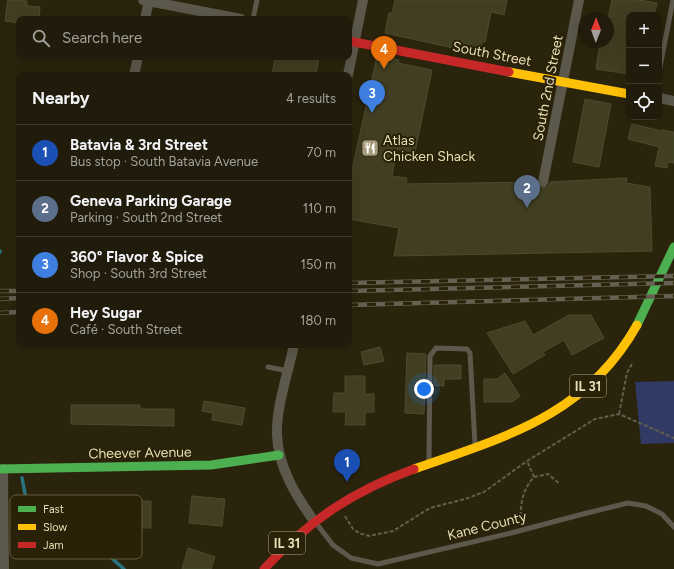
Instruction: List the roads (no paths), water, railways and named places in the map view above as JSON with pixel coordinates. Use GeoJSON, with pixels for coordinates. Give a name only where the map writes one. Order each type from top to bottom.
{"type":"FeatureCollection","features":[{"type":"Feature","properties":{"kind":"street"},"geometry":{"type":"LineString","coordinates":[[145,16],[147,0],[226,16]]}},
{"type":"Feature","properties":{"kind":"street"},"geometry":{"type":"LineString","coordinates":[[352,41],[363,0]]}},
{"type":"Feature","properties":{"kind":"street","name":"South 2nd Street"},"geometry":{"type":"LineString","coordinates":[[543,182],[579,0]]}},
{"type":"Feature","properties":{"kind":"street","name":"South Street"},"geometry":{"type":"LineString","coordinates":[[352,41],[563,83],[626,94]]}},
{"type":"Feature","properties":{"kind":"street"},"geometry":{"type":"LineString","coordinates":[[135,72],[137,60]]}},
{"type":"Feature","properties":{"kind":"street"},"geometry":{"type":"LineString","coordinates":[[348,72],[350,60]]}},
{"type":"Feature","properties":{"kind":"street"},"geometry":{"type":"LineString","coordinates":[[662,99],[674,101]]}},
{"type":"Feature","properties":{"kind":"street","name":"IL 31"},"geometry":{"type":"LineString","coordinates":[[264,569],[287,543],[314,521],[371,486],[425,465],[507,438],[540,422],[573,399],[600,375],[621,350],[643,314],[674,248]]}},
{"type":"Feature","properties":{"kind":"street"},"geometry":{"type":"LineString","coordinates":[[293,348],[278,422],[277,436],[279,455],[296,496],[314,521]]}},
{"type":"Feature","properties":{"kind":"street","name":"Cheever Avenue"},"geometry":{"type":"LineString","coordinates":[[1,469],[211,465],[279,455]]}},
{"type":"Feature","properties":{"kind":"street"},"geometry":{"type":"LineString","coordinates":[[1,469],[4,569]]}},
{"type":"Feature","properties":{"kind":"lane"},"geometry":{"type":"LineString","coordinates":[[254,16],[257,0]]}},
{"type":"Feature","properties":{"kind":"lane"},"geometry":{"type":"LineString","coordinates":[[662,57],[673,0]]}},
{"type":"Feature","properties":{"kind":"lane"},"geometry":{"type":"LineString","coordinates":[[425,465],[430,356],[436,348],[467,349],[470,353],[475,449]]}},
{"type":"Feature","properties":{"kind":"lane"},"geometry":{"type":"LineString","coordinates":[[268,367],[288,371]]}},
{"type":"Feature","properties":{"kind":"lane","name":"Kane County"},"geometry":{"type":"LineString","coordinates":[[314,521],[332,545],[351,558],[378,564],[523,530],[628,503],[646,506],[662,514],[674,527]]}},
{"type":"Feature","properties":{"kind":"waterway"},"geometry":{"type":"LineString","coordinates":[[22,478],[25,495]]}},
{"type":"Feature","properties":{"kind":"waterway"},"geometry":{"type":"LineString","coordinates":[[113,559],[124,569]]}},
{"type":"Feature","properties":{"kind":"railway"},"geometry":{"type":"LineString","coordinates":[[352,283],[674,276]]}},
{"type":"Feature","properties":{"kind":"railway"},"geometry":{"type":"LineString","coordinates":[[352,291],[674,283]]}},
{"type":"Feature","properties":{"kind":"railway"},"geometry":{"type":"LineString","coordinates":[[0,291],[16,291]]}},
{"type":"Feature","properties":{"kind":"railway"},"geometry":{"type":"LineString","coordinates":[[352,305],[674,296]]}},
{"type":"Feature","properties":{"kind":"railway"},"geometry":{"type":"LineString","coordinates":[[0,299],[16,298]]}},
{"type":"Feature","properties":{"kind":"railway"},"geometry":{"type":"LineString","coordinates":[[0,313],[16,312]]}},
{"type":"Feature","properties":{"kind":"place","name":"Hey Sugar"},"geometry":{"type":"Point","coordinates":[384,69]}},
{"type":"Feature","properties":{"kind":"place","name":"360° Flavor & Spice"},"geometry":{"type":"Point","coordinates":[372,113]}},
{"type":"Feature","properties":{"kind":"place","name":"Atlas Chicken Shack"},"geometry":{"type":"Point","coordinates":[370,148]}},
{"type":"Feature","properties":{"kind":"place","name":"Geneva Parking Garage"},"geometry":{"type":"Point","coordinates":[527,208]}},
{"type":"Feature","properties":{"kind":"place","name":"Batavia & 3rd Street"},"geometry":{"type":"Point","coordinates":[347,482]}}]}
